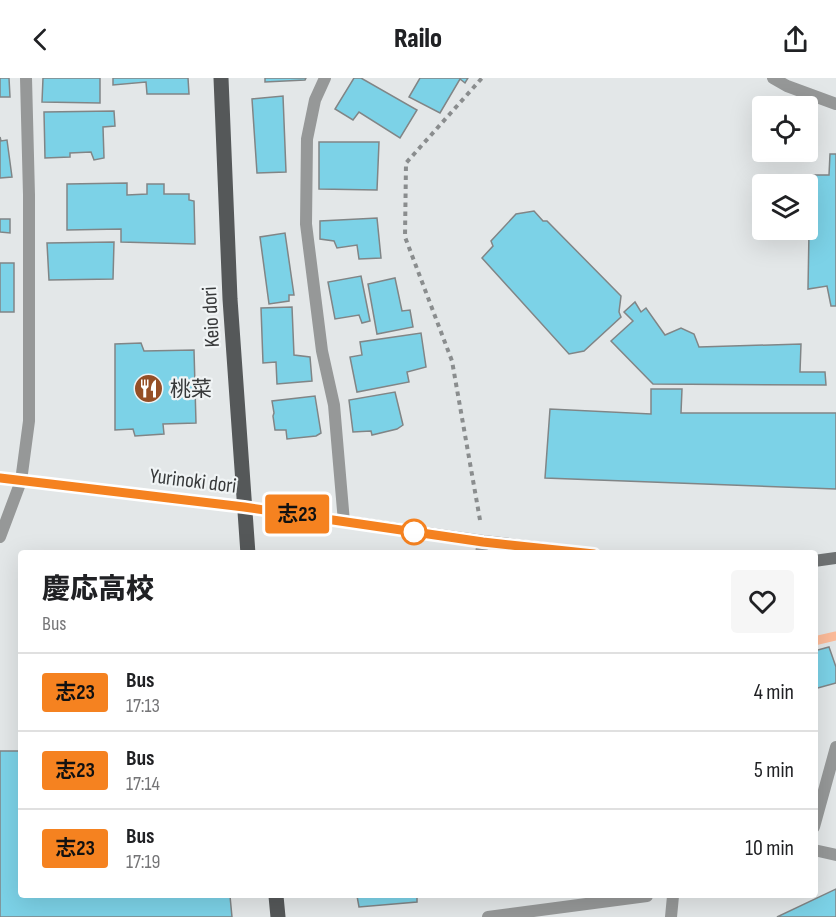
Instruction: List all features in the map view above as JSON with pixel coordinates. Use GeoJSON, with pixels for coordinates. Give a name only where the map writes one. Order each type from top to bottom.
{"type":"FeatureCollection","features":[{"type":"Feature","properties":{"kind":"main road","name":"Keio dori"},"geometry":{"type":"LineString","coordinates":[[221,78],[230,300],[248,550]]}},
{"type":"Feature","properties":{"kind":"main road"},"geometry":{"type":"LineString","coordinates":[[276,898],[278,917]]}},
{"type":"Feature","properties":{"kind":"street"},"geometry":{"type":"LineString","coordinates":[[0,537],[21,481],[29,421],[29,195],[26,78]]}},
{"type":"Feature","properties":{"kind":"street"},"geometry":{"type":"LineString","coordinates":[[325,78],[315,100],[307,139],[306,224],[322,351],[334,405],[344,522]]}},
{"type":"Feature","properties":{"kind":"street"},"geometry":{"type":"LineString","coordinates":[[773,78],[787,86],[836,104]]}},
{"type":"Feature","properties":{"kind":"street","name":"Yurinoki dori"},"geometry":{"type":"LineString","coordinates":[[0,478],[244,507],[344,522],[482,548],[519,550]]}},
{"type":"Feature","properties":{"kind":"street"},"geometry":{"type":"LineString","coordinates":[[818,560],[836,558]]}},
{"type":"Feature","properties":{"kind":"street"},"geometry":{"type":"LineString","coordinates":[[818,812],[836,747]]}},
{"type":"Feature","properties":{"kind":"street"},"geometry":{"type":"LineString","coordinates":[[818,850],[836,855]]}},
{"type":"Feature","properties":{"kind":"street"},"geometry":{"type":"LineString","coordinates":[[488,917],[632,898]]}},
{"type":"Feature","properties":{"kind":"street"},"geometry":{"type":"LineString","coordinates":[[671,917],[673,898]]}},
{"type":"Feature","properties":{"kind":"path"},"geometry":{"type":"LineString","coordinates":[[482,78],[406,163],[405,237],[452,361],[482,548]]}},
{"type":"Feature","properties":{"kind":"building"},"geometry":{"type":"Polygon","coordinates":[[[0,78],[9,78],[10,97],[0,97],[0,78]]]}},
{"type":"Feature","properties":{"kind":"building"},"geometry":{"type":"Polygon","coordinates":[[[43,78],[100,78],[100,103],[42,102],[43,78]]]}},
{"type":"Feature","properties":{"kind":"building"},"geometry":{"type":"Polygon","coordinates":[[[113,78],[188,78],[189,94],[147,94],[146,82],[113,85],[113,78]]]}},
{"type":"Feature","properties":{"kind":"building"},"geometry":{"type":"Polygon","coordinates":[[[265,78],[306,78],[305,80],[265,82],[265,78]]]}},
{"type":"Feature","properties":{"kind":"building"},"geometry":{"type":"Polygon","coordinates":[[[354,78],[361,78],[417,110],[400,138],[359,112],[353,120],[335,109],[354,78]]]}},
{"type":"Feature","properties":{"kind":"building"},"geometry":{"type":"Polygon","coordinates":[[[420,78],[468,78],[465,83],[460,79],[440,113],[409,97],[420,78]]]}},
{"type":"Feature","properties":{"kind":"building"},"geometry":{"type":"Polygon","coordinates":[[[283,96],[286,172],[257,173],[252,99],[283,96]]]}},
{"type":"Feature","properties":{"kind":"building"},"geometry":{"type":"Polygon","coordinates":[[[114,111],[115,126],[103,127],[104,158],[94,160],[91,152],[70,153],[70,157],[45,158],[44,112],[114,111]]]}},
{"type":"Feature","properties":{"kind":"building"},"geometry":{"type":"Polygon","coordinates":[[[0,137],[1,141],[7,140],[12,177],[0,178],[0,137]]]}},
{"type":"Feature","properties":{"kind":"building"},"geometry":{"type":"Polygon","coordinates":[[[319,142],[379,142],[377,190],[319,189],[319,142]]]}},
{"type":"Feature","properties":{"kind":"building"},"geometry":{"type":"Polygon","coordinates":[[[830,154],[836,154],[836,306],[831,306],[827,286],[808,289],[809,240],[818,240],[818,175],[829,175],[830,154]]]}},
{"type":"Feature","properties":{"kind":"building"},"geometry":{"type":"Polygon","coordinates":[[[127,183],[127,195],[147,194],[147,184],[164,184],[164,194],[189,194],[189,200],[194,201],[195,244],[121,242],[121,229],[67,230],[67,184],[127,183]]]}},
{"type":"Feature","properties":{"kind":"building"},"geometry":{"type":"Polygon","coordinates":[[[534,211],[543,221],[547,221],[621,296],[619,312],[621,317],[584,351],[569,354],[482,258],[493,246],[491,241],[516,214],[534,211]]]}},
{"type":"Feature","properties":{"kind":"building"},"geometry":{"type":"Polygon","coordinates":[[[377,218],[381,258],[359,259],[357,245],[337,248],[334,241],[320,239],[320,221],[377,218]]]}},
{"type":"Feature","properties":{"kind":"building"},"geometry":{"type":"Polygon","coordinates":[[[0,219],[10,219],[10,233],[0,232],[0,219]]]}},
{"type":"Feature","properties":{"kind":"building"},"geometry":{"type":"Polygon","coordinates":[[[285,233],[294,295],[289,295],[289,301],[269,304],[260,237],[285,233]]]}},
{"type":"Feature","properties":{"kind":"building"},"geometry":{"type":"Polygon","coordinates":[[[114,242],[113,279],[49,280],[47,243],[114,242]]]}},
{"type":"Feature","properties":{"kind":"building"},"geometry":{"type":"Polygon","coordinates":[[[0,263],[14,263],[14,312],[0,312],[0,263]]]}},
{"type":"Feature","properties":{"kind":"building"},"geometry":{"type":"Polygon","coordinates":[[[361,276],[370,321],[362,323],[359,315],[335,319],[328,282],[361,276]]]}},
{"type":"Feature","properties":{"kind":"building"},"geometry":{"type":"Polygon","coordinates":[[[395,278],[402,311],[410,310],[413,327],[377,334],[368,284],[395,278]]]}},
{"type":"Feature","properties":{"kind":"building"},"geometry":{"type":"Polygon","coordinates":[[[635,302],[641,312],[646,308],[665,335],[681,328],[694,334],[699,347],[801,344],[800,372],[825,372],[826,385],[653,384],[611,341],[633,321],[624,312],[635,302]]]}},
{"type":"Feature","properties":{"kind":"building"},"geometry":{"type":"Polygon","coordinates":[[[292,307],[294,355],[310,357],[312,381],[277,384],[276,362],[263,363],[261,308],[292,307]]]}},
{"type":"Feature","properties":{"kind":"building"},"geometry":{"type":"Polygon","coordinates":[[[421,333],[426,367],[407,372],[409,382],[357,392],[350,357],[362,355],[360,342],[421,333]]]}},
{"type":"Feature","properties":{"kind":"building"},"geometry":{"type":"Polygon","coordinates":[[[141,343],[144,351],[194,350],[196,423],[163,424],[164,434],[135,436],[133,429],[115,430],[115,344],[141,343]]]}},
{"type":"Feature","properties":{"kind":"building"},"geometry":{"type":"Polygon","coordinates":[[[651,389],[682,389],[681,413],[836,413],[836,489],[545,478],[550,409],[651,414],[651,389]]]}},
{"type":"Feature","properties":{"kind":"building"},"geometry":{"type":"Polygon","coordinates":[[[395,392],[403,425],[397,429],[372,435],[371,431],[353,432],[349,400],[395,392]]]}},
{"type":"Feature","properties":{"kind":"building"},"geometry":{"type":"Polygon","coordinates":[[[315,396],[321,433],[316,436],[287,439],[286,430],[275,430],[272,401],[315,396]]]}},
{"type":"Feature","properties":{"kind":"building"},"geometry":{"type":"Polygon","coordinates":[[[829,647],[836,667],[836,683],[818,688],[818,650],[829,647]]]}},
{"type":"Feature","properties":{"kind":"building"},"geometry":{"type":"Polygon","coordinates":[[[0,751],[18,751],[18,898],[230,898],[232,917],[0,917],[0,751]]]}},
{"type":"Feature","properties":{"kind":"building"},"geometry":{"type":"Polygon","coordinates":[[[836,889],[836,917],[777,917],[818,898],[836,889]]]}},
{"type":"Feature","properties":{"kind":"building"},"geometry":{"type":"Polygon","coordinates":[[[357,898],[417,898],[417,902],[359,907],[357,898]]]}},
{"type":"Feature","properties":{"kind":"waterway"},"geometry":{"type":"LineString","coordinates":[[818,640],[836,636]]}},
{"type":"Feature","properties":{"kind":"bus line","name":"志23"},"geometry":{"type":"LineString","coordinates":[[0,478],[244,507],[483,542],[557,550]]}},
{"type":"Feature","properties":{"kind":"place","name":"桃菜"},"geometry":{"type":"Point","coordinates":[149,389]}}]}
